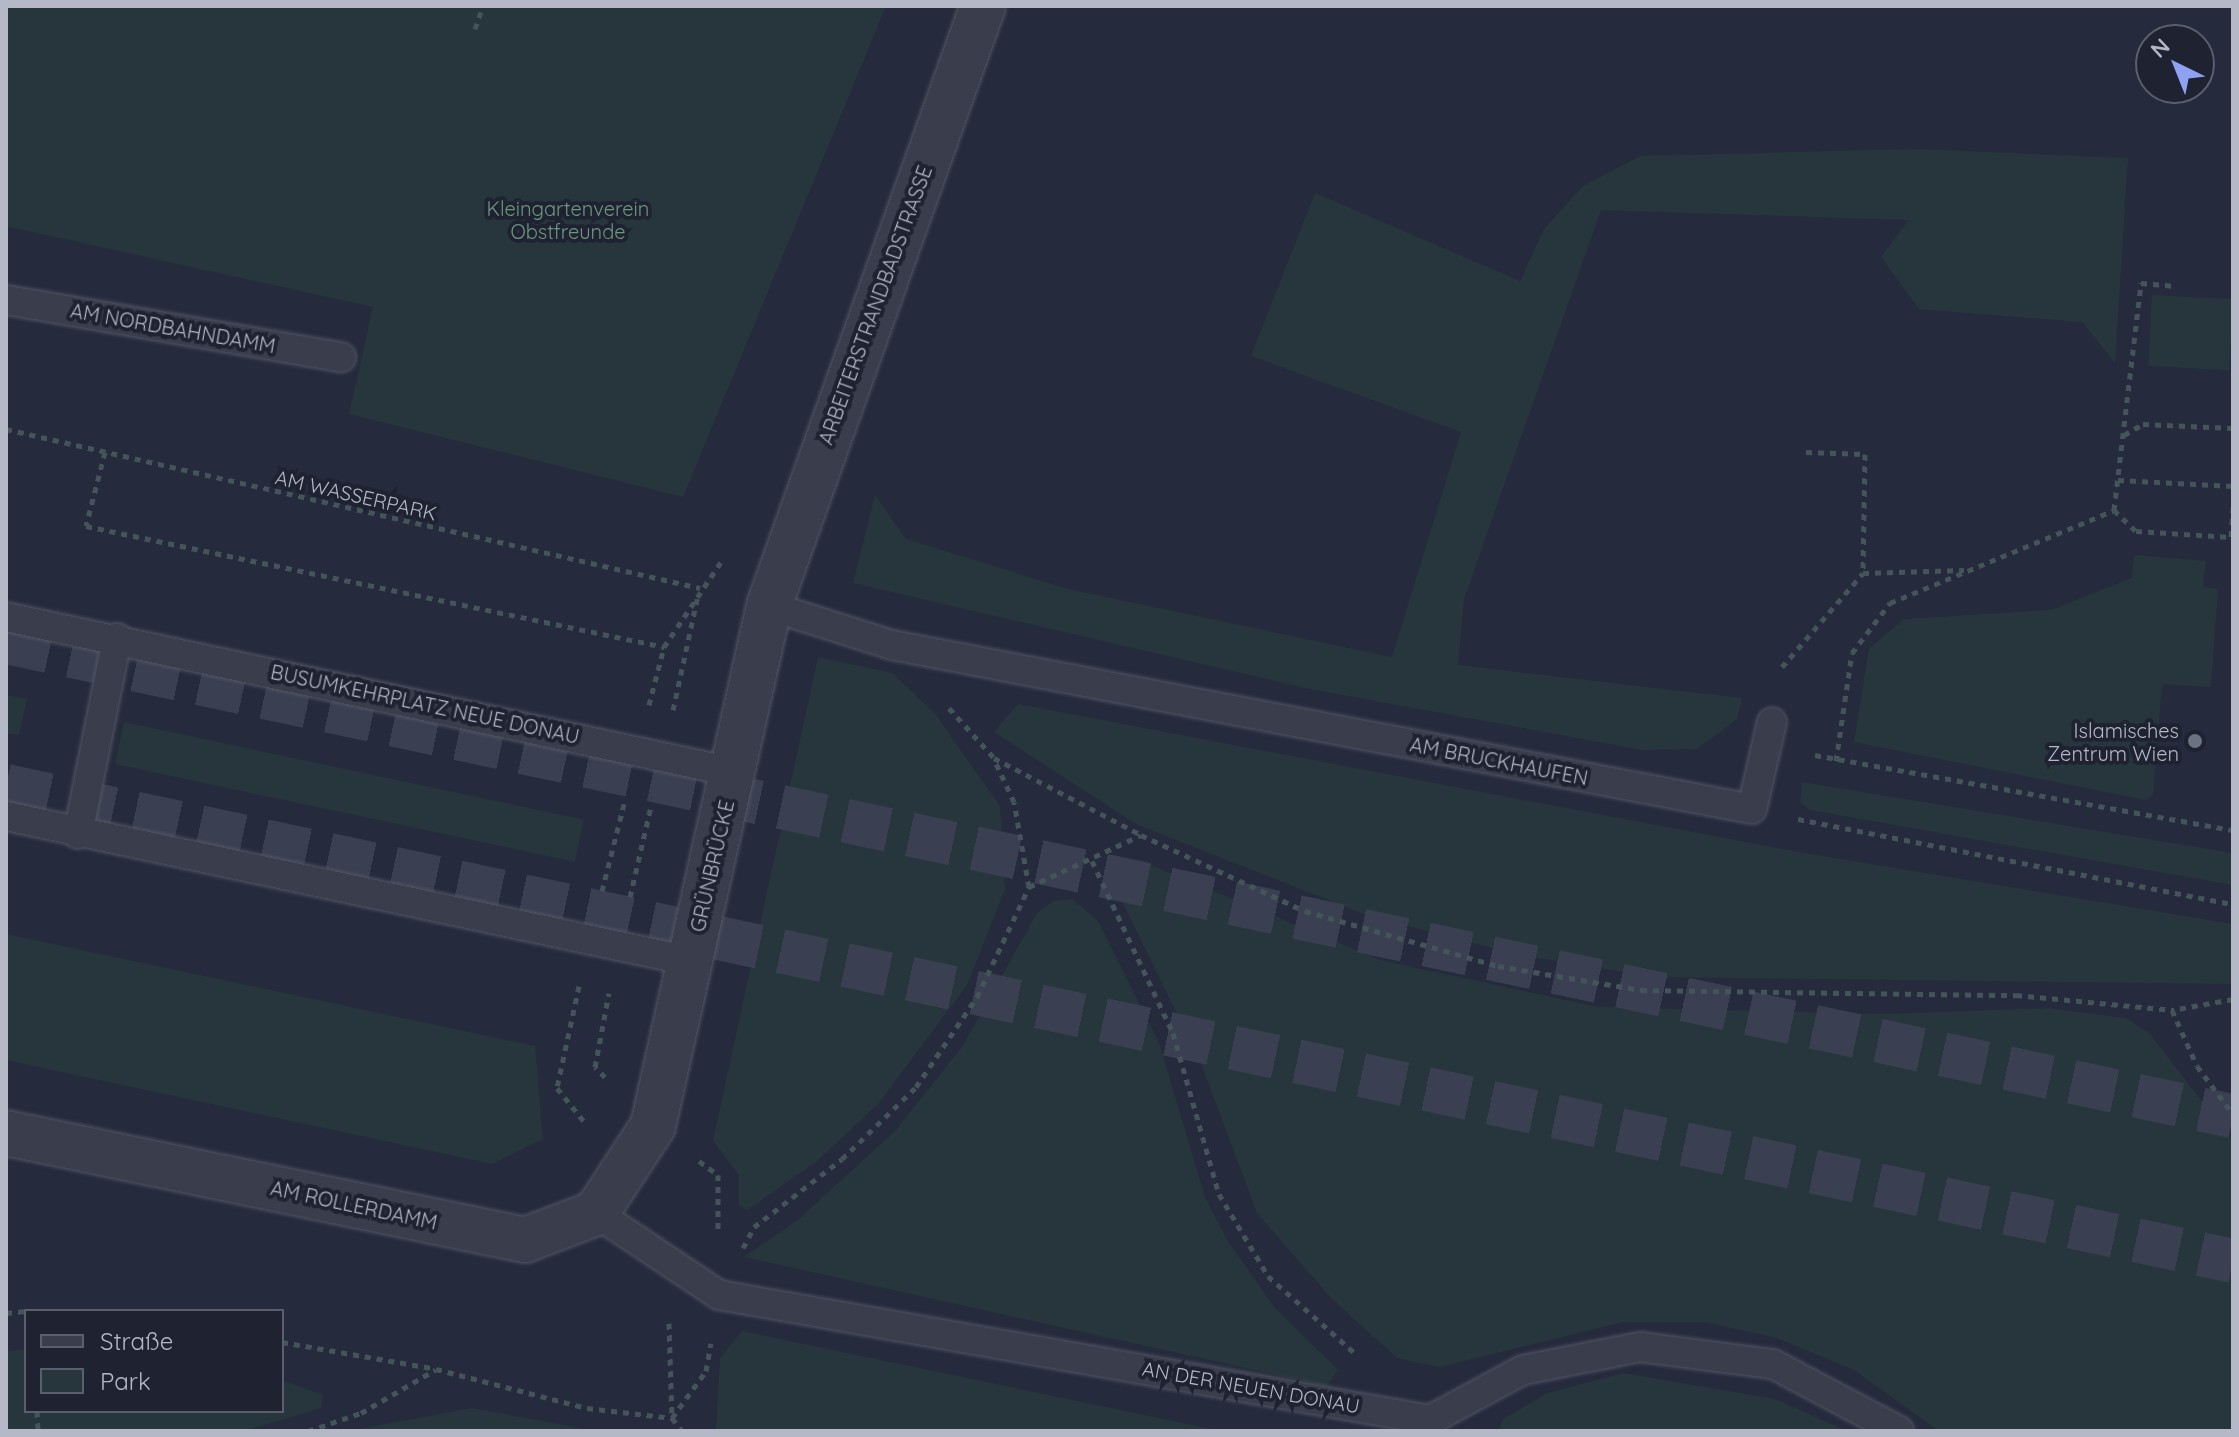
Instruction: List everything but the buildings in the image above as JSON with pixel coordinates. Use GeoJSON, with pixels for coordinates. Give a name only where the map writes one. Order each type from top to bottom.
{"type":"FeatureCollection","features":[{"type":"Feature","properties":{"kind":"street","name":"ARBEITERSTRANDBADSTRASSE"},"geometry":{"type":"LineString","coordinates":[[769,606],[983,6]]}},
{"type":"Feature","properties":{"kind":"street","name":"GRÜNBRÜCKE"},"geometry":{"type":"LineString","coordinates":[[653,1126],[769,606]]}},
{"type":"Feature","properties":{"kind":"street"},"geometry":{"type":"LineString","coordinates":[[596,1213],[653,1126]]}},
{"type":"Feature","properties":{"kind":"street","name":"AM ROLLERDAMM"},"geometry":{"type":"LineString","coordinates":[[6,1133],[525,1240],[596,1213]]}},
{"type":"Feature","properties":{"kind":"lane","name":"AM NORDBAHNDAMM"},"geometry":{"type":"LineString","coordinates":[[6,300],[341,357]]}},
{"type":"Feature","properties":{"kind":"lane","name":"AM BRUCKHAUFEN"},"geometry":{"type":"LineString","coordinates":[[769,606],[892,645],[1752,809]]}},
{"type":"Feature","properties":{"kind":"lane","name":"BUSUMKEHRPLATZ NEUE DONAU"},"geometry":{"type":"LineString","coordinates":[[6,617],[663,754],[733,772]]}},
{"type":"Feature","properties":{"kind":"lane"},"geometry":{"type":"LineString","coordinates":[[78,834],[117,638]]}},
{"type":"Feature","properties":{"kind":"lane"},"geometry":{"type":"LineString","coordinates":[[1752,809],[1770,733]]}},
{"type":"Feature","properties":{"kind":"lane"},"geometry":{"type":"LineString","coordinates":[[6,816],[78,834],[690,961]]}},
{"type":"Feature","properties":{"kind":"lane"},"geometry":{"type":"LineString","coordinates":[[596,1213],[719,1295]]}},
{"type":"Feature","properties":{"kind":"lane","name":"AN DER NEUEN DONAU"},"geometry":{"type":"LineString","coordinates":[[719,1295],[1430,1420],[1523,1370],[1640,1347],[1773,1364],[1899,1431]]}},
{"type":"Feature","properties":{"kind":"path"},"geometry":{"type":"LineString","coordinates":[[475,29],[483,6]]}},
{"type":"Feature","properties":{"kind":"path"},"geometry":{"type":"LineString","coordinates":[[2114,510],[2141,283],[2176,286]]}},
{"type":"Feature","properties":{"kind":"path"},"geometry":{"type":"LineString","coordinates":[[2123,435],[2143,424],[2233,428]]}},
{"type":"Feature","properties":{"kind":"path","name":"AM WASSERPARK"},"geometry":{"type":"LineString","coordinates":[[6,429],[700,588]]}},
{"type":"Feature","properties":{"kind":"path"},"geometry":{"type":"LineString","coordinates":[[105,452],[86,526],[664,647],[700,588]]}},
{"type":"Feature","properties":{"kind":"path"},"geometry":{"type":"LineString","coordinates":[[1782,667],[1863,573],[1865,454],[1806,452]]}},
{"type":"Feature","properties":{"kind":"path"},"geometry":{"type":"LineString","coordinates":[[2118,480],[2233,486]]}},
{"type":"Feature","properties":{"kind":"path"},"geometry":{"type":"LineString","coordinates":[[2114,510],[2136,531],[2231,537],[2233,506]]}},
{"type":"Feature","properties":{"kind":"path"},"geometry":{"type":"LineString","coordinates":[[1836,761],[1852,653],[1890,603],[2114,510]]}},
{"type":"Feature","properties":{"kind":"path"},"geometry":{"type":"LineString","coordinates":[[1863,573],[1969,570]]}},
{"type":"Feature","properties":{"kind":"path"},"geometry":{"type":"LineString","coordinates":[[672,1418],[706,1371],[719,1295],[718,1175],[653,1126],[595,1067],[619,945],[700,588]]}},
{"type":"Feature","properties":{"kind":"path"},"geometry":{"type":"LineString","coordinates":[[719,1295],[754,1227],[842,1159],[916,1087],[977,997],[1029,887],[1014,802],[994,758],[892,645]]}},
{"type":"Feature","properties":{"kind":"path"},"geometry":{"type":"LineString","coordinates":[[1770,733],[1836,761],[2233,830]]}},
{"type":"Feature","properties":{"kind":"path"},"geometry":{"type":"LineString","coordinates":[[994,758],[1141,835],[1305,911],[1541,974],[1641,990],[2016,995],[2172,1010],[2233,999]]}},
{"type":"Feature","properties":{"kind":"path"},"geometry":{"type":"LineString","coordinates":[[1752,809],[2233,904]]}},
{"type":"Feature","properties":{"kind":"path"},"geometry":{"type":"LineString","coordinates":[[1029,887],[1092,861],[1141,835]]}},
{"type":"Feature","properties":{"kind":"path"},"geometry":{"type":"LineString","coordinates":[[1092,861],[1173,1033],[1219,1194],[1268,1276],[1360,1358]]}},
{"type":"Feature","properties":{"kind":"path"},"geometry":{"type":"LineString","coordinates":[[2172,1010],[2197,1066],[2233,1114]]}},
{"type":"Feature","properties":{"kind":"path"},"geometry":{"type":"LineString","coordinates":[[284,1342],[436,1369],[587,1408],[672,1418],[682,1431]]}},
{"type":"Feature","properties":{"kind":"path"},"geometry":{"type":"LineString","coordinates":[[308,1431],[361,1413],[436,1369]]}},
{"type":"Feature","properties":{"kind":"green space","name":"Kleingartenverein Obstfreunde"},"geometry":{"type":"Polygon","coordinates":[[[6,6],[886,6],[683,497],[349,414],[373,307],[6,226],[6,6]]]}},
{"type":"Feature","properties":{"kind":"green space"},"geometry":{"type":"Polygon","coordinates":[[[1917,149],[2128,158],[2115,363],[2082,322],[1919,309],[1881,257],[1909,220],[1601,210],[1464,599],[1458,665],[1742,698],[1737,719],[1697,749],[1643,750],[1310,689],[853,583],[875,495],[906,539],[1068,589],[1392,657],[1461,432],[1251,356],[1315,193],[1520,281],[1544,229],[1583,186],[1640,156],[1917,149]]]}},
{"type":"Feature","properties":{"kind":"green space"},"geometry":{"type":"Polygon","coordinates":[[[2152,295],[2233,299],[2229,370],[2148,366],[2152,295]]]}},
{"type":"Feature","properties":{"kind":"green space"},"geometry":{"type":"Polygon","coordinates":[[[2134,555],[2206,561],[2203,587],[2218,589],[2211,687],[2162,684],[2153,795],[2146,800],[1854,742],[1869,649],[1904,619],[2051,610],[2132,578],[2134,555]]]}},
{"type":"Feature","properties":{"kind":"green space"},"geometry":{"type":"Polygon","coordinates":[[[818,657],[892,673],[935,714],[1000,806],[1005,889],[967,985],[878,1104],[816,1162],[747,1210],[739,1205],[739,1175],[713,1141],[818,657]]]}},
{"type":"Feature","properties":{"kind":"green space"},"geometry":{"type":"Polygon","coordinates":[[[6,695],[27,699],[19,735],[6,733],[6,695]]]}},
{"type":"Feature","properties":{"kind":"green space"},"geometry":{"type":"Polygon","coordinates":[[[1018,704],[1798,852],[2233,924],[2233,984],[1655,977],[1519,955],[1366,915],[1136,824],[994,732],[1018,704]]]}},
{"type":"Feature","properties":{"kind":"green space"},"geometry":{"type":"Polygon","coordinates":[[[124,722],[584,820],[575,862],[115,764],[124,722]]]}},
{"type":"Feature","properties":{"kind":"green space"},"geometry":{"type":"Polygon","coordinates":[[[1802,782],[2233,853],[2233,885],[1810,810],[1800,802],[1802,782]]]}},
{"type":"Feature","properties":{"kind":"green space"},"geometry":{"type":"Polygon","coordinates":[[[1151,865],[1380,960],[1598,1007],[1888,1014],[2049,1008],[2126,1018],[2149,1033],[2233,1141],[2233,1431],[1939,1431],[1854,1370],[1777,1338],[1704,1322],[1623,1322],[1440,1367],[1397,1358],[1331,1298],[1257,1213],[1200,1061],[1118,893],[1117,874],[1151,865]]]}},
{"type":"Feature","properties":{"kind":"green space"},"geometry":{"type":"Polygon","coordinates":[[[1072,899],[1098,921],[1159,1043],[1205,1197],[1227,1240],[1275,1308],[1338,1370],[1327,1386],[744,1257],[799,1219],[895,1131],[962,1047],[1037,913],[1053,901],[1072,899]]]}},
{"type":"Feature","properties":{"kind":"green space"},"geometry":{"type":"Polygon","coordinates":[[[6,934],[535,1046],[543,1139],[492,1164],[6,1060],[6,934]]]}},
{"type":"Feature","properties":{"kind":"green space"},"geometry":{"type":"Polygon","coordinates":[[[742,1331],[1221,1431],[716,1431],[720,1358],[742,1331]]]}},
{"type":"Feature","properties":{"kind":"green space"},"geometry":{"type":"Polygon","coordinates":[[[24,1349],[24,1413],[284,1413],[284,1381],[323,1395],[321,1408],[244,1431],[6,1431],[6,1352],[24,1349]]]}},
{"type":"Feature","properties":{"kind":"green space"},"geometry":{"type":"Polygon","coordinates":[[[1623,1373],[1775,1399],[1847,1431],[1498,1431],[1503,1419],[1548,1393],[1623,1373]]]}},
{"type":"Feature","properties":{"kind":"green space"},"geometry":{"type":"Polygon","coordinates":[[[472,1408],[596,1431],[348,1431],[472,1408]]]}},
{"type":"Feature","properties":{"kind":"tunnel"},"geometry":{"type":"LineString","coordinates":[[6,642],[2233,1116]]}},
{"type":"Feature","properties":{"kind":"tunnel"},"geometry":{"type":"LineString","coordinates":[[6,786],[2233,1261]]}},
{"type":"Feature","properties":{"kind":"place","name":"Islamisches Zentrum Wien"},"geometry":{"type":"Point","coordinates":[2195,741]}}]}
